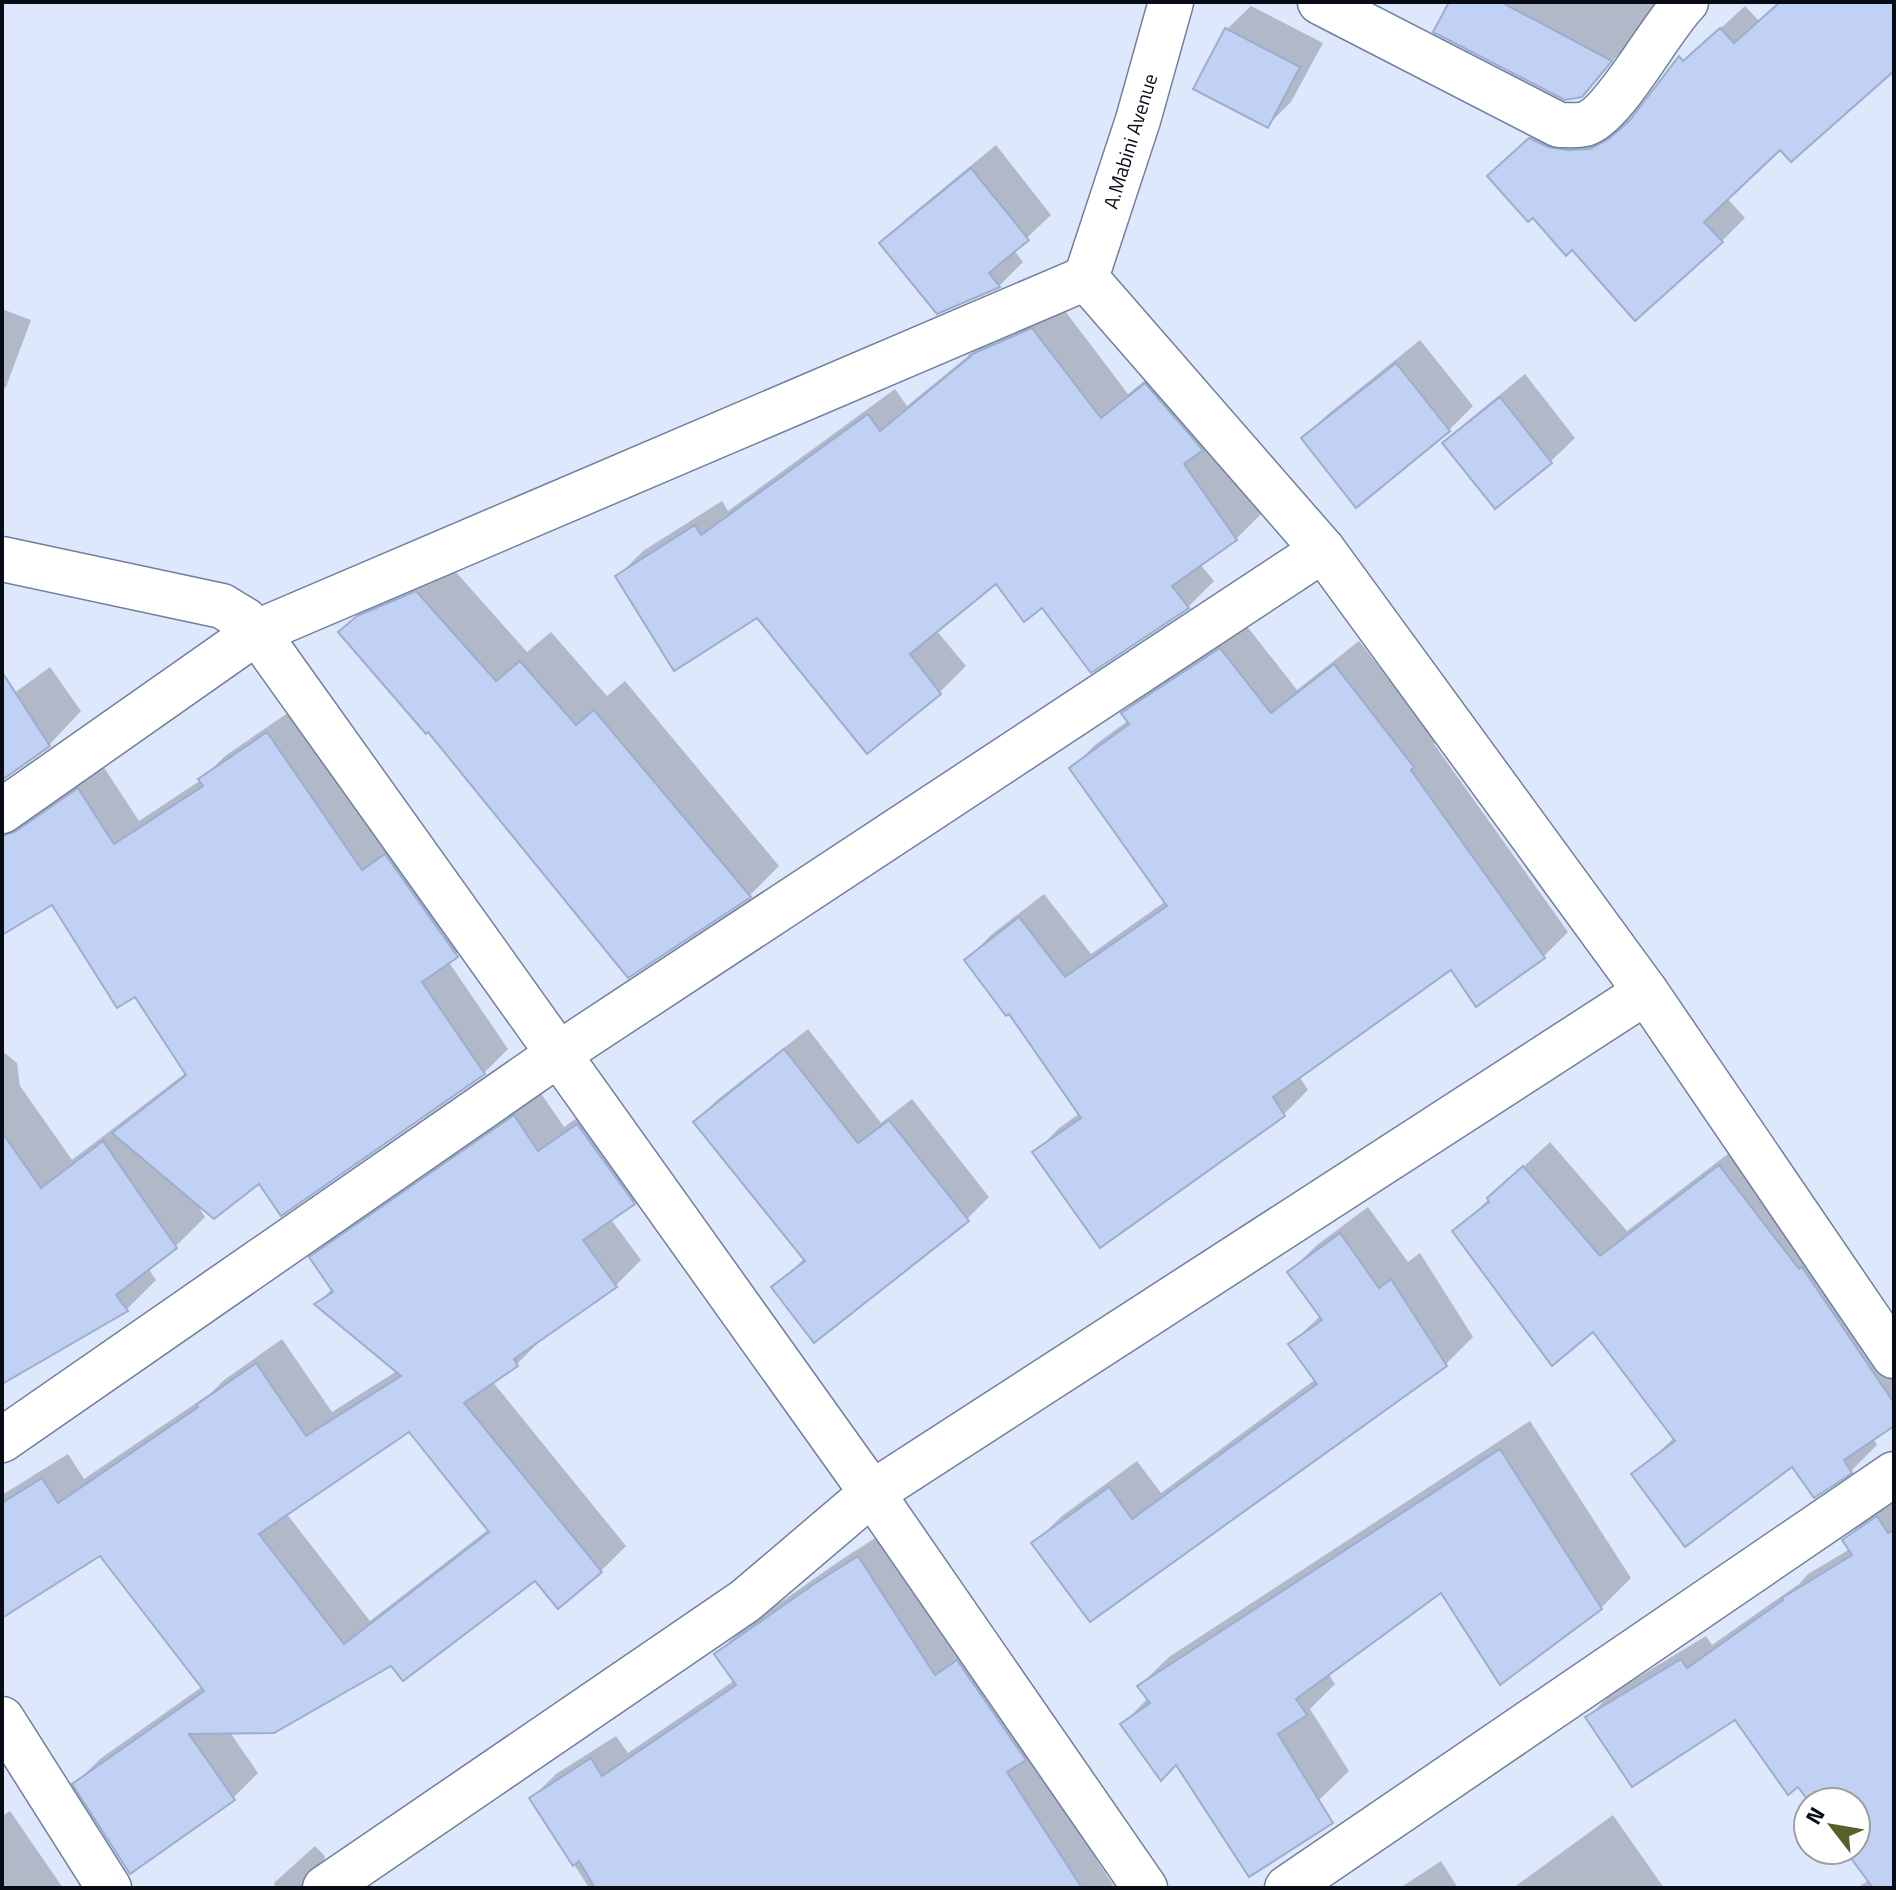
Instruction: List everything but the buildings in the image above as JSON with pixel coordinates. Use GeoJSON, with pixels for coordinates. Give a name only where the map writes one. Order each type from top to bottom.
{"type":"FeatureCollection","features":[{"type":"Feature","properties":{"kind":"street","name":"A.Mabini Avenue"},"geometry":{"type":"LineString","coordinates":[[1086,278],[1138,120],[1171,2]]}},
{"type":"Feature","properties":{"kind":"street"},"geometry":{"type":"LineString","coordinates":[[1320,2],[1559,125],[1586,124],[1605,112],[1664,7]]}},
{"type":"Feature","properties":{"kind":"street"},"geometry":{"type":"LineString","coordinates":[[2,811],[257,632],[1086,278],[1323,550],[1646,992],[1894,1356]]}},
{"type":"Feature","properties":{"kind":"street"},"geometry":{"type":"LineString","coordinates":[[2,1440],[560,1053],[1323,550]]}},
{"type":"Feature","properties":{"kind":"street"},"geometry":{"type":"LineString","coordinates":[[2,559],[222,606],[245,620],[257,632],[872,1493],[1145,1888]]}},
{"type":"Feature","properties":{"kind":"street"},"geometry":{"type":"LineString","coordinates":[[325,1888],[745,1601],[872,1493],[1646,992]]}},
{"type":"Feature","properties":{"kind":"street"},"geometry":{"type":"LineString","coordinates":[[1287,1888],[1894,1474]]}},
{"type":"Feature","properties":{"kind":"street"},"geometry":{"type":"LineString","coordinates":[[2,1719],[109,1888]]}}]}
